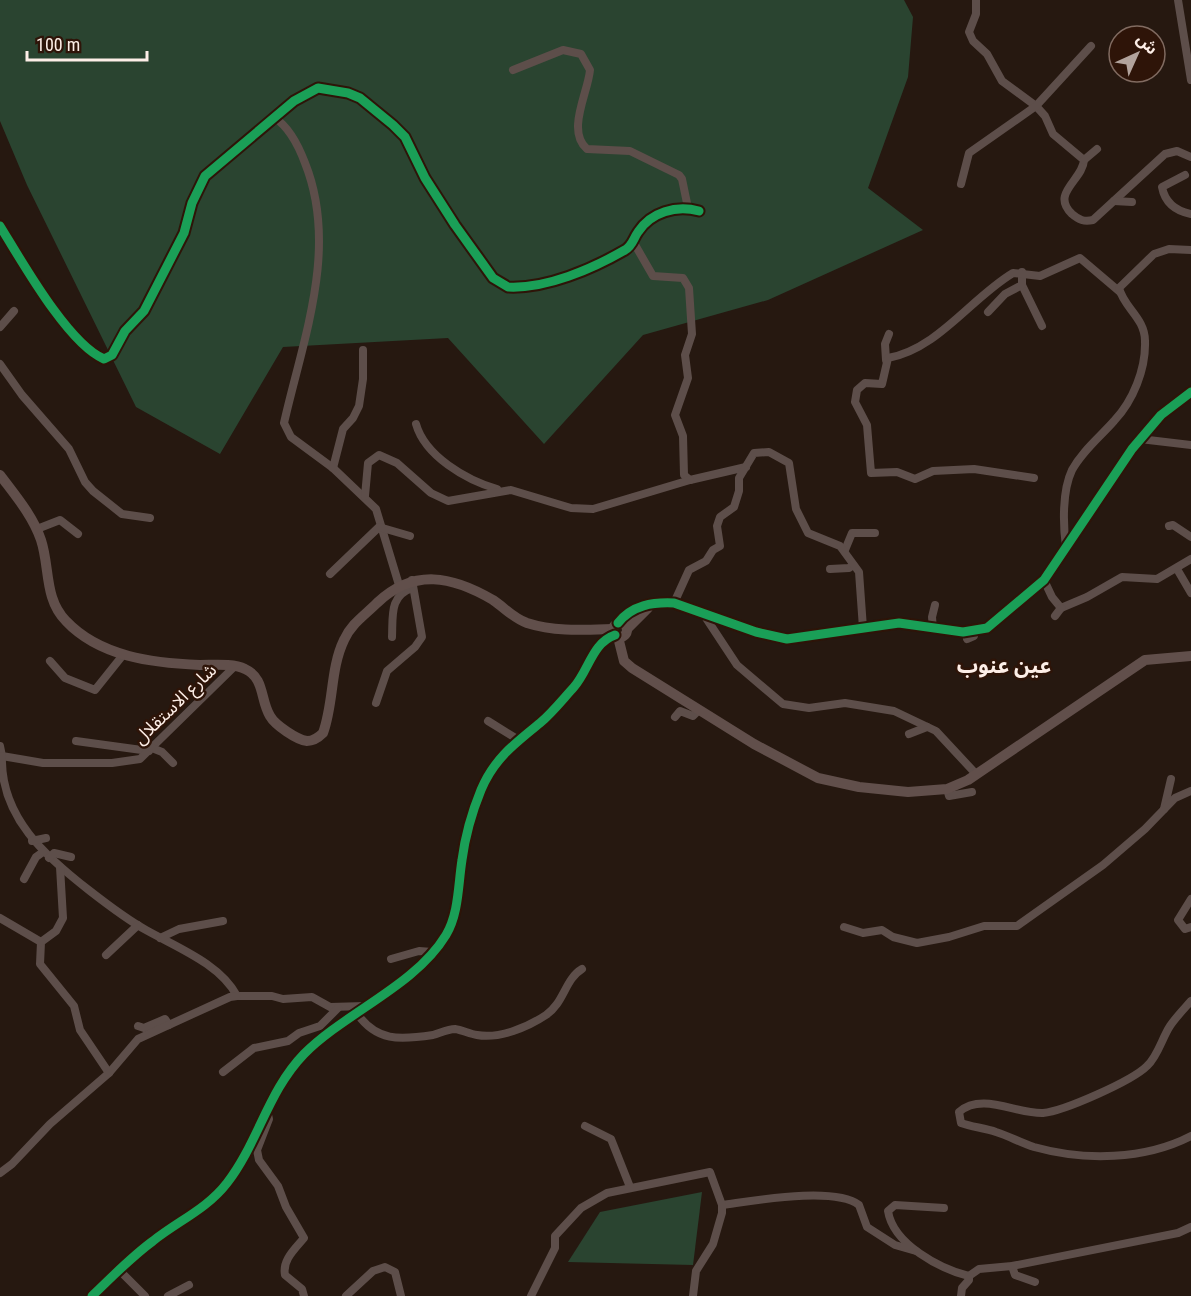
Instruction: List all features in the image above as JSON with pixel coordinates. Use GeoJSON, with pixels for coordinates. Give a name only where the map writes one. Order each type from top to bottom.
{"type":"FeatureCollection","features":[{"type":"Feature","properties":{"kind":"street"},"geometry":{"type":"LineString","coordinates":[[976,0],[976,14],[969,32],[970,37],[987,54],[1002,81],[1036,106],[1045,116],[1053,134],[1084,160]]}},
{"type":"Feature","properties":{"kind":"street"},"geometry":{"type":"LineString","coordinates":[[1178,0],[1191,80]]}},
{"type":"Feature","properties":{"kind":"street"},"geometry":{"type":"LineString","coordinates":[[961,184],[969,153],[1036,106],[1091,46]]}},
{"type":"Feature","properties":{"kind":"street"},"geometry":{"type":"LineString","coordinates":[[513,70],[563,50],[581,54],[590,70],[577,130],[582,145],[587,149],[630,152],[679,175],[682,179],[688,208]]}},
{"type":"Feature","properties":{"kind":"street"},"geometry":{"type":"LineString","coordinates":[[0,226],[30,275],[80,341],[96,356],[108,358],[125,331],[144,311],[184,233],[192,203],[206,176],[215,165],[294,101],[318,88],[348,93],[375,108],[405,137],[437,199],[493,278],[508,287],[557,279],[626,249],[634,243],[638,233],[654,217],[669,210],[688,208],[699,211]]}},
{"type":"Feature","properties":{"kind":"street"},"geometry":{"type":"LineString","coordinates":[[275,118],[299,147],[311,177],[320,218],[312,308],[284,423],[291,436],[333,468],[365,496],[376,509],[399,585]]}},
{"type":"Feature","properties":{"kind":"street"},"geometry":{"type":"LineString","coordinates":[[1097,148],[1084,160],[1083,168],[1065,194],[1065,207],[1078,219],[1086,222],[1093,220],[1165,154],[1177,151],[1191,157]]}},
{"type":"Feature","properties":{"kind":"street"},"geometry":{"type":"LineString","coordinates":[[1185,175],[1162,187],[1170,204],[1182,212],[1191,214]]}},
{"type":"Feature","properties":{"kind":"street"},"geometry":{"type":"LineString","coordinates":[[1114,201],[1132,202]]}},
{"type":"Feature","properties":{"kind":"street"},"geometry":{"type":"LineString","coordinates":[[634,243],[653,276],[683,278],[689,288],[692,334],[685,355],[688,378],[675,415],[683,436],[684,475],[690,480]]}},
{"type":"Feature","properties":{"kind":"street"},"geometry":{"type":"LineString","coordinates":[[1120,292],[1121,285],[1154,254],[1169,249],[1191,250]]}},
{"type":"Feature","properties":{"kind":"street"},"geometry":{"type":"LineString","coordinates":[[886,360],[929,340],[1013,273],[1023,272],[1040,276],[1080,258],[1120,292],[1142,325],[1145,339],[1143,362],[1137,385],[1122,413],[1097,436],[1071,471],[1066,492],[1066,549]]}},
{"type":"Feature","properties":{"kind":"street"},"geometry":{"type":"LineString","coordinates":[[1023,272],[1022,285],[1042,326]]}},
{"type":"Feature","properties":{"kind":"street"},"geometry":{"type":"LineString","coordinates":[[988,312],[1005,294],[1022,285]]}},
{"type":"Feature","properties":{"kind":"street"},"geometry":{"type":"LineString","coordinates":[[0,327],[14,311]]}},
{"type":"Feature","properties":{"kind":"street"},"geometry":{"type":"LineString","coordinates":[[889,334],[885,344],[885,381],[882,384],[866,383],[855,396],[856,407],[868,430],[871,473],[897,472],[915,479],[933,471],[974,469],[1034,478]]}},
{"type":"Feature","properties":{"kind":"street"},"geometry":{"type":"LineString","coordinates":[[333,468],[343,429],[353,418],[359,406],[363,379],[363,350]]}},
{"type":"Feature","properties":{"kind":"street"},"geometry":{"type":"LineString","coordinates":[[0,364],[22,395],[69,449],[85,482],[93,491],[122,514],[150,518]]}},
{"type":"Feature","properties":{"kind":"street"},"geometry":{"type":"LineString","coordinates":[[93,1296],[153,1240],[207,1204],[218,1194],[237,1169],[267,1110],[301,1058],[361,1009],[389,992],[432,952],[451,925],[464,846],[480,792],[498,758],[541,722],[578,683],[597,648],[606,638],[619,631],[634,609],[653,604],[674,603],[704,615],[787,639],[899,623],[971,635],[999,621],[1044,580],[1140,439],[1161,416],[1191,392]]}},
{"type":"Feature","properties":{"kind":"street"},"geometry":{"type":"LineString","coordinates":[[416,424],[421,439],[451,466],[483,486],[511,490],[571,508],[593,509],[690,480],[746,467]]}},
{"type":"Feature","properties":{"kind":"street"},"geometry":{"type":"LineString","coordinates":[[1140,439],[1191,445]]}},
{"type":"Feature","properties":{"kind":"street"},"geometry":{"type":"LineString","coordinates":[[674,603],[689,570],[706,561],[713,550],[720,546],[717,526],[720,517],[734,507],[739,478],[753,453],[762,452],[781,457],[789,463],[796,509],[808,533],[845,550],[859,572],[863,628]]}},
{"type":"Feature","properties":{"kind":"street"},"geometry":{"type":"LineString","coordinates":[[365,496],[368,463],[379,455],[405,468],[431,494],[442,499],[460,500],[501,490]]}},
{"type":"Feature","properties":{"kind":"street"},"geometry":{"type":"LineString","coordinates":[[0,475],[37,529],[55,607],[64,620],[85,638],[123,655],[185,664],[242,668],[254,676],[261,686],[270,716],[279,725],[307,741],[316,739],[323,733],[327,723],[338,657],[344,638],[351,627],[399,585],[413,584]]}},
{"type":"Feature","properties":{"kind":"street"},"geometry":{"type":"LineString","coordinates":[[37,529],[60,520],[78,534]]}},
{"type":"Feature","properties":{"kind":"street"},"geometry":{"type":"LineString","coordinates":[[1169,526],[1173,525],[1191,537]]}},
{"type":"Feature","properties":{"kind":"street"},"geometry":{"type":"LineString","coordinates":[[330,574],[379,527],[410,536]]}},
{"type":"Feature","properties":{"kind":"street"},"geometry":{"type":"LineString","coordinates":[[845,550],[852,533],[875,533]]}},
{"type":"Feature","properties":{"kind":"street"},"geometry":{"type":"LineString","coordinates":[[1055,616],[1062,608],[1122,577],[1157,579],[1191,559]]}},
{"type":"Feature","properties":{"kind":"street"},"geometry":{"type":"LineString","coordinates":[[830,569],[849,568],[853,565]]}},
{"type":"Feature","properties":{"kind":"street"},"geometry":{"type":"LineString","coordinates":[[1176,569],[1191,593]]}},
{"type":"Feature","properties":{"kind":"street"},"geometry":{"type":"LineString","coordinates":[[392,638],[391,625],[395,601],[403,591],[422,579],[452,582],[495,602],[514,617],[549,628],[619,631]]}},
{"type":"Feature","properties":{"kind":"street"},"geometry":{"type":"LineString","coordinates":[[1044,580],[1052,597],[1062,608]]}},
{"type":"Feature","properties":{"kind":"street"},"geometry":{"type":"LineString","coordinates":[[376,703],[387,671],[415,647],[422,637],[413,584]]}},
{"type":"Feature","properties":{"kind":"street"},"geometry":{"type":"LineString","coordinates":[[933,628],[932,617],[935,605]]}},
{"type":"Feature","properties":{"kind":"street"},"geometry":{"type":"LineString","coordinates":[[704,615],[737,665],[783,704],[809,708],[835,703],[864,705],[894,711],[939,734],[976,774]]}},
{"type":"Feature","properties":{"kind":"street"},"geometry":{"type":"LineString","coordinates":[[619,631],[624,661],[632,668],[771,754],[818,778],[860,787],[908,792],[947,789],[976,774],[1145,660],[1191,656]]}},
{"type":"Feature","properties":{"kind":"street"},"geometry":{"type":"LineString","coordinates":[[50,661],[65,678],[95,690],[123,655]]}},
{"type":"Feature","properties":{"kind":"street","name":"شارع الاستقلال"},"geometry":{"type":"LineString","coordinates":[[2,756],[43,763],[112,763],[140,759],[235,666]]}},
{"type":"Feature","properties":{"kind":"street"},"geometry":{"type":"LineString","coordinates":[[675,717],[680,711],[693,716],[699,710]]}},
{"type":"Feature","properties":{"kind":"street"},"geometry":{"type":"LineString","coordinates":[[488,721],[517,740]]}},
{"type":"Feature","properties":{"kind":"street"},"geometry":{"type":"LineString","coordinates":[[909,734],[927,726]]}},
{"type":"Feature","properties":{"kind":"street"},"geometry":{"type":"LineString","coordinates":[[76,741],[162,752],[173,763]]}},
{"type":"Feature","properties":{"kind":"street"},"geometry":{"type":"LineString","coordinates":[[0,746],[2,788],[32,841],[60,867],[138,925],[208,965],[231,985],[237,996]]}},
{"type":"Feature","properties":{"kind":"street"},"geometry":{"type":"LineString","coordinates":[[1163,811],[1171,779]]}},
{"type":"Feature","properties":{"kind":"street"},"geometry":{"type":"LineString","coordinates":[[947,789],[949,796],[972,792]]}},
{"type":"Feature","properties":{"kind":"street"},"geometry":{"type":"LineString","coordinates":[[844,927],[863,933],[882,930],[893,937],[917,943],[949,937],[984,926],[1017,926],[1103,865],[1175,798],[1191,791]]}},
{"type":"Feature","properties":{"kind":"street"},"geometry":{"type":"LineString","coordinates":[[32,841],[46,838]]}},
{"type":"Feature","properties":{"kind":"street"},"geometry":{"type":"LineString","coordinates":[[24,879],[36,857],[54,853],[71,857]]}},
{"type":"Feature","properties":{"kind":"street"},"geometry":{"type":"LineString","coordinates":[[41,942],[56,931],[63,918],[60,867]]}},
{"type":"Feature","properties":{"kind":"street"},"geometry":{"type":"LineString","coordinates":[[1191,899],[1178,920],[1185,929],[1191,927]]}},
{"type":"Feature","properties":{"kind":"street"},"geometry":{"type":"LineString","coordinates":[[0,918],[41,942]]}},
{"type":"Feature","properties":{"kind":"street"},"geometry":{"type":"LineString","coordinates":[[160,938],[179,929],[223,921]]}},
{"type":"Feature","properties":{"kind":"street"},"geometry":{"type":"LineString","coordinates":[[106,955],[138,925]]}},
{"type":"Feature","properties":{"kind":"street"},"geometry":{"type":"LineString","coordinates":[[41,942],[40,964],[74,1006],[80,1030],[109,1073]]}},
{"type":"Feature","properties":{"kind":"street"},"geometry":{"type":"LineString","coordinates":[[391,959],[419,951],[432,952]]}},
{"type":"Feature","properties":{"kind":"street"},"geometry":{"type":"LineString","coordinates":[[361,1009],[366,1024],[384,1037],[424,1035],[455,1029],[478,1036],[500,1034],[533,1023],[549,1013],[559,1004],[574,974],[582,969]]}},
{"type":"Feature","properties":{"kind":"street"},"geometry":{"type":"LineString","coordinates":[[0,1173],[109,1073],[138,1039],[230,997],[272,996],[283,999],[312,997],[330,1008],[361,1009]]}},
{"type":"Feature","properties":{"kind":"street"},"geometry":{"type":"LineString","coordinates":[[1191,1001],[1171,1025],[1148,1066],[1116,1086],[1045,1113],[1022,1112],[984,1103],[966,1106],[959,1112],[958,1118],[961,1123],[995,1131],[1036,1148],[1083,1154],[1142,1153],[1191,1136]]}},
{"type":"Feature","properties":{"kind":"street"},"geometry":{"type":"LineString","coordinates":[[223,1072],[254,1048],[288,1041],[299,1033],[320,1026],[338,1008]]}},
{"type":"Feature","properties":{"kind":"street"},"geometry":{"type":"LineString","coordinates":[[138,1026],[144,1028],[165,1019],[170,1025]]}},
{"type":"Feature","properties":{"kind":"street"},"geometry":{"type":"LineString","coordinates":[[267,1110],[269,1119],[257,1150],[259,1160],[278,1186],[286,1207],[304,1238],[286,1261],[284,1269],[285,1275],[302,1289],[304,1296]]}},
{"type":"Feature","properties":{"kind":"street"},"geometry":{"type":"LineString","coordinates":[[585,1126],[611,1139],[630,1187]]}},
{"type":"Feature","properties":{"kind":"street"},"geometry":{"type":"LineString","coordinates":[[531,1296],[555,1248],[555,1236],[581,1208],[595,1199],[630,1187],[710,1172],[722,1205],[716,1236],[696,1271],[693,1296]]}},
{"type":"Feature","properties":{"kind":"street"},"geometry":{"type":"LineString","coordinates":[[722,1205],[807,1196],[848,1200],[859,1205],[867,1227],[895,1245],[916,1251],[952,1272],[969,1276]]}},
{"type":"Feature","properties":{"kind":"street"},"geometry":{"type":"LineString","coordinates":[[916,1251],[891,1222],[890,1208],[895,1205],[944,1208]]}},
{"type":"Feature","properties":{"kind":"street"},"geometry":{"type":"LineString","coordinates":[[962,1292],[969,1276],[979,1269],[1012,1266],[1153,1239],[1191,1227]]}},
{"type":"Feature","properties":{"kind":"street"},"geometry":{"type":"LineString","coordinates":[[1012,1266],[1015,1275],[1035,1282]]}},
{"type":"Feature","properties":{"kind":"street"},"geometry":{"type":"LineString","coordinates":[[346,1296],[373,1270],[385,1267],[395,1272],[401,1296]]}},
{"type":"Feature","properties":{"kind":"street"},"geometry":{"type":"LineString","coordinates":[[120,1270],[145,1296]]}},
{"type":"Feature","properties":{"kind":"street"},"geometry":{"type":"LineString","coordinates":[[952,1272],[962,1292]]}},
{"type":"Feature","properties":{"kind":"street"},"geometry":{"type":"LineString","coordinates":[[168,1296],[189,1285]]}},
{"type":"Feature","properties":{"kind":"green space"},"geometry":{"type":"Polygon","coordinates":[[[0,0],[904,0],[913,17],[908,77],[868,188],[923,230],[768,300],[643,335],[544,444],[448,338],[283,347],[220,454],[136,407],[27,185],[0,121],[0,0]]]}},
{"type":"Feature","properties":{"kind":"green space"},"geometry":{"type":"Polygon","coordinates":[[[702,1192],[693,1265],[568,1262],[600,1212],[702,1192]]]}},
{"type":"Feature","properties":{"kind":"cycle path"},"geometry":{"type":"LineString","coordinates":[[0,226],[46,300],[76,337],[104,359],[112,355],[125,331],[144,311],[184,233],[192,203],[205,176],[294,101],[318,88],[348,93],[360,98],[405,137],[425,178],[455,225],[493,278],[508,287],[538,285],[583,271],[628,248],[643,225],[657,215],[682,209],[699,211]]}},
{"type":"Feature","properties":{"kind":"cycle path"},"geometry":{"type":"LineString","coordinates":[[618,623],[636,608],[651,604],[674,603],[756,632],[787,639],[899,623],[963,632],[987,628],[1044,580],[1132,449],[1161,415],[1191,392]]}},
{"type":"Feature","properties":{"kind":"cycle path"},"geometry":{"type":"LineString","coordinates":[[92,1296],[145,1247],[201,1208],[227,1183],[247,1151],[281,1084],[304,1054],[321,1039],[399,984],[433,953],[446,935],[453,918],[467,834],[486,779],[506,753],[544,719],[574,687],[601,644],[615,635]]}},
{"type":"Feature","properties":{"kind":"district","name":"عين عنوب"},"geometry":{"type":"Point","coordinates":[1004,666]}}]}
